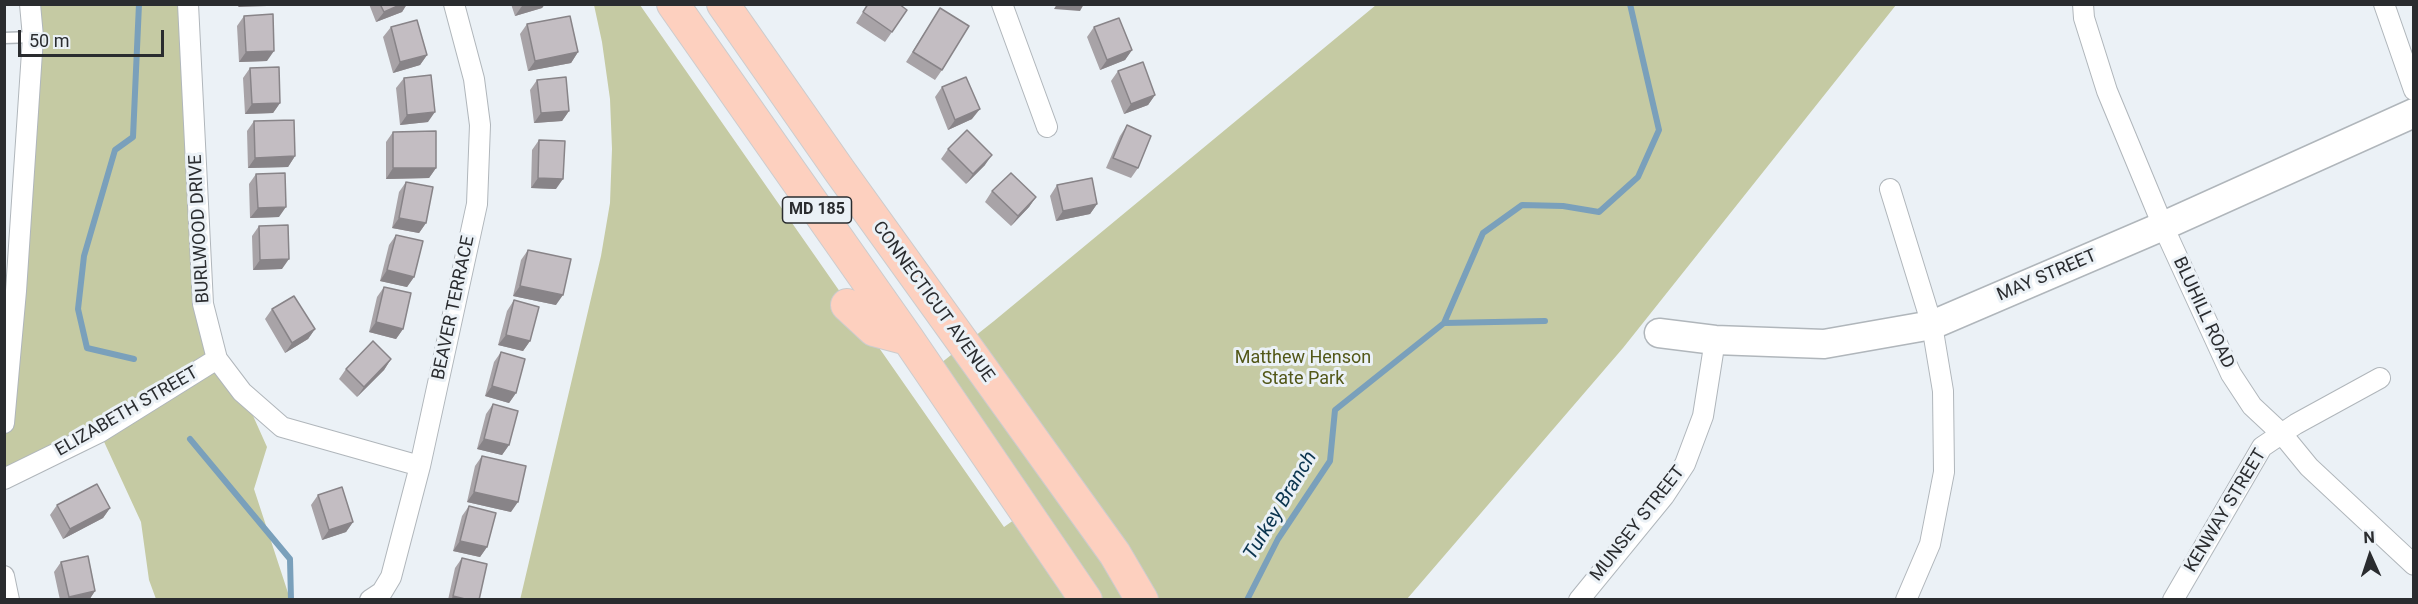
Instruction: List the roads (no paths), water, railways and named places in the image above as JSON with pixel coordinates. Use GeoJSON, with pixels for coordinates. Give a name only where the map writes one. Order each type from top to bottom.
{"type":"FeatureCollection","features":[{"type":"Feature","properties":{"kind":"main road","name":"MD 185"},"geometry":{"type":"LineString","coordinates":[[673,4],[1082,593]]}},
{"type":"Feature","properties":{"kind":"main road","name":"CONNECTICUT AVENUE"},"geometry":{"type":"LineString","coordinates":[[723,4],[838,170],[1142,592]]}},
{"type":"Feature","properties":{"kind":"main road"},"geometry":{"type":"LineString","coordinates":[[805,193],[838,170]]}},
{"type":"Feature","properties":{"kind":"main road"},"geometry":{"type":"LineString","coordinates":[[847,305],[874,330],[916,352]]}},
{"type":"Feature","properties":{"kind":"street"},"geometry":{"type":"LineString","coordinates":[[4,423],[10,291],[33,37],[30,4]]}},
{"type":"Feature","properties":{"kind":"street","name":"BURLWOOD DRIVE"},"geometry":{"type":"LineString","coordinates":[[188,4],[202,304],[217,359],[242,392],[282,427],[420,466]]}},
{"type":"Feature","properties":{"kind":"street","name":"BEAVER TERRACE"},"geometry":{"type":"LineString","coordinates":[[370,600],[382,592],[391,577],[420,466],[477,204],[480,125],[474,79],[454,4]]}},
{"type":"Feature","properties":{"kind":"street"},"geometry":{"type":"LineString","coordinates":[[1002,4],[1047,128]]}},
{"type":"Feature","properties":{"kind":"street","name":"BLUHILL ROAD"},"geometry":{"type":"LineString","coordinates":[[2083,4],[2084,18],[2108,91],[2163,226],[2231,374],[2252,406],[2282,434],[2309,467],[2414,565]]}},
{"type":"Feature","properties":{"kind":"street"},"geometry":{"type":"LineString","coordinates":[[2384,4],[2414,90]]}},
{"type":"Feature","properties":{"kind":"street","name":"MAY STREET"},"geometry":{"type":"LineString","coordinates":[[1659,333],[1715,340],[1824,344],[1932,325],[2163,226],[2414,113]]}},
{"type":"Feature","properties":{"kind":"street"},"geometry":{"type":"LineString","coordinates":[[1890,189],[1932,325],[1943,391],[1944,472],[1930,544],[1906,600]]}},
{"type":"Feature","properties":{"kind":"street","name":"MUNSEY STREET"},"geometry":{"type":"LineString","coordinates":[[1579,600],[1664,496],[1685,464],[1703,416],[1715,340]]}},
{"type":"Feature","properties":{"kind":"street","name":"ELIZABETH STREET"},"geometry":{"type":"LineString","coordinates":[[4,480],[100,432],[217,359]]}},
{"type":"Feature","properties":{"kind":"street","name":"KENWAY STREET"},"geometry":{"type":"LineString","coordinates":[[2173,600],[2254,457],[2262,447],[2380,378]]}},
{"type":"Feature","properties":{"kind":"street"},"geometry":{"type":"LineString","coordinates":[[4,576],[9,600]]}},
{"type":"Feature","properties":{"kind":"lane"},"geometry":{"type":"LineString","coordinates":[[4,38],[33,37]]}},
{"type":"Feature","properties":{"kind":"waterway"},"geometry":{"type":"LineString","coordinates":[[134,359],[87,348],[78,309],[84,256],[115,150],[133,137],[139,4]]}},
{"type":"Feature","properties":{"kind":"waterway","name":"Turkey Branch"},"geometry":{"type":"LineString","coordinates":[[1247,600],[1278,539],[1330,461],[1335,410],[1444,323],[1483,233],[1522,205],[1563,206],[1599,212],[1638,177],[1659,130],[1630,4]]}},
{"type":"Feature","properties":{"kind":"waterway"},"geometry":{"type":"LineString","coordinates":[[1444,323],[1545,321]]}},
{"type":"Feature","properties":{"kind":"waterway"},"geometry":{"type":"LineString","coordinates":[[190,439],[290,559],[291,600]]}},
{"type":"Feature","properties":{"kind":"park label","name":"Matthew Henson State Park"},"geometry":{"type":"Point","coordinates":[1303,368]}}]}
